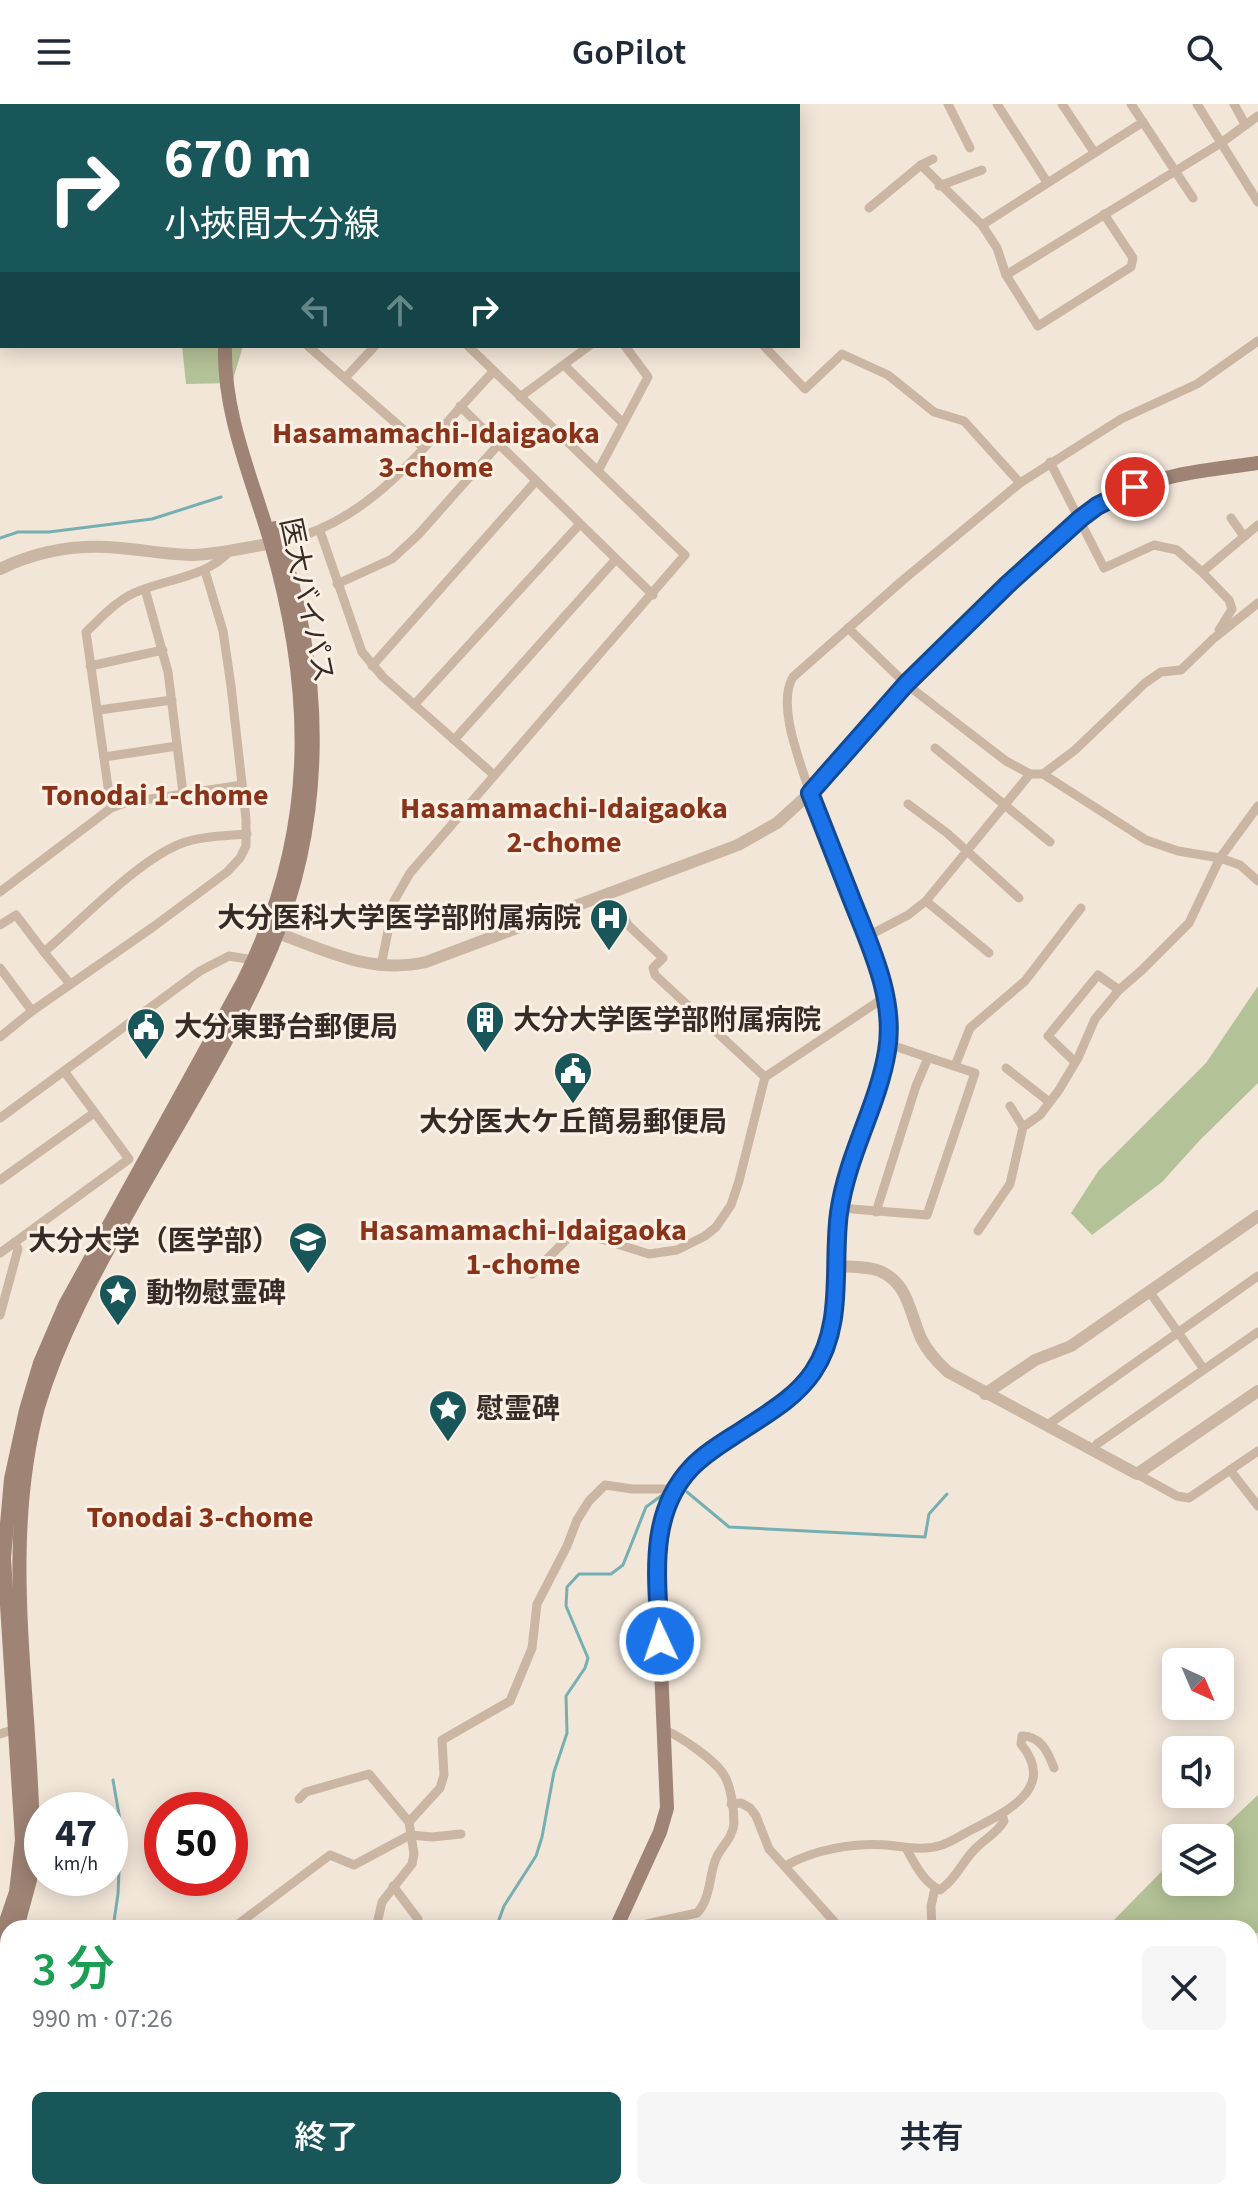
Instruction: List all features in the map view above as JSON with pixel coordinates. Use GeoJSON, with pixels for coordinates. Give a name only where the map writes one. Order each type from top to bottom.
{"type":"FeatureCollection","features":[{"type":"Feature","properties":{"kind":"main road","name":"医大バイパス"},"geometry":{"type":"LineString","coordinates":[[19,1920],[30,1880],[33,1843],[17,1551],[22,1485],[35,1421],[51,1366],[77,1307],[238,1016],[292,884],[305,829],[314,745],[308,651],[297,596],[276,542],[262,492],[243,454],[226,390],[225,348]]}},
{"type":"Feature","properties":{"kind":"main road"},"geometry":{"type":"LineString","coordinates":[[620,1920],[655,1843],[667,1808],[656,1551],[664,1514],[690,1469],[707,1454],[786,1401],[815,1369],[832,1325],[840,1208],[848,1169],[888,1044],[885,997],[866,937],[810,793],[906,684],[1081,518],[1118,495],[1160,478],[1258,463]]}},
{"type":"Feature","properties":{"kind":"main road","name":"医大バイパス"},"geometry":{"type":"LineString","coordinates":[[6,1920],[16,1892],[22,1840],[4,1558],[11,1479],[26,1410],[40,1363],[65,1305],[272,930]]}},
{"type":"Feature","properties":{"kind":"street"},"geometry":{"type":"LineString","coordinates":[[948,104],[970,148]]}},
{"type":"Feature","properties":{"kind":"street"},"geometry":{"type":"LineString","coordinates":[[997,104],[1047,182]]}},
{"type":"Feature","properties":{"kind":"street"},"geometry":{"type":"LineString","coordinates":[[1062,104],[1094,152]]}},
{"type":"Feature","properties":{"kind":"street"},"geometry":{"type":"LineString","coordinates":[[1131,104],[1193,198]]}},
{"type":"Feature","properties":{"kind":"street"},"geometry":{"type":"LineString","coordinates":[[1197,104],[1221,143],[1254,186],[1258,202]]}},
{"type":"Feature","properties":{"kind":"street"},"geometry":{"type":"LineString","coordinates":[[1234,104],[1245,124]]}},
{"type":"Feature","properties":{"kind":"street"},"geometry":{"type":"LineString","coordinates":[[1006,275],[1221,143],[1258,116]]}},
{"type":"Feature","properties":{"kind":"street"},"geometry":{"type":"LineString","coordinates":[[982,225],[1143,122]]}},
{"type":"Feature","properties":{"kind":"street"},"geometry":{"type":"LineString","coordinates":[[869,208],[921,165],[933,159]]}},
{"type":"Feature","properties":{"kind":"street"},"geometry":{"type":"LineString","coordinates":[[921,165],[982,225],[997,248],[1006,275],[1038,326],[1131,267],[1133,258],[1104,214]]}},
{"type":"Feature","properties":{"kind":"street"},"geometry":{"type":"LineString","coordinates":[[939,186],[982,170]]}},
{"type":"Feature","properties":{"kind":"street"},"geometry":{"type":"LineString","coordinates":[[272,930],[341,956],[381,966],[399,967],[426,962],[723,852],[768,829],[810,793],[786,701],[793,677],[1020,483],[1121,419],[1197,384],[1258,341]]}},
{"type":"Feature","properties":{"kind":"street"},"geometry":{"type":"LineString","coordinates":[[310,348],[423,447]]}},
{"type":"Feature","properties":{"kind":"street"},"geometry":{"type":"LineString","coordinates":[[345,378],[373,348]]}},
{"type":"Feature","properties":{"kind":"street"},"geometry":{"type":"LineString","coordinates":[[381,966],[394,901],[405,880],[685,555],[470,348]]}},
{"type":"Feature","properties":{"kind":"street"},"geometry":{"type":"LineString","coordinates":[[520,397],[587,348]]}},
{"type":"Feature","properties":{"kind":"street"},"geometry":{"type":"LineString","coordinates":[[598,471],[648,377],[626,348]]}},
{"type":"Feature","properties":{"kind":"street"},"geometry":{"type":"LineString","coordinates":[[766,348],[805,389],[842,354],[888,375],[934,412],[964,421],[1020,483]]}},
{"type":"Feature","properties":{"kind":"street"},"geometry":{"type":"LineString","coordinates":[[565,366],[623,423]]}},
{"type":"Feature","properties":{"kind":"street"},"geometry":{"type":"LineString","coordinates":[[0,569],[47,552],[86,547],[192,555],[230,551],[320,531],[350,515],[385,489],[494,371]]}},
{"type":"Feature","properties":{"kind":"street"},"geometry":{"type":"LineString","coordinates":[[460,406],[653,595]]}},
{"type":"Feature","properties":{"kind":"street"},"geometry":{"type":"LineString","coordinates":[[337,584],[392,559],[418,535],[498,445]]}},
{"type":"Feature","properties":{"kind":"street"},"geometry":{"type":"LineString","coordinates":[[1050,462],[1104,568],[1154,545],[1177,550],[1229,600],[1232,609],[1213,639]]}},
{"type":"Feature","properties":{"kind":"street"},"geometry":{"type":"LineString","coordinates":[[372,666],[535,482]]}},
{"type":"Feature","properties":{"kind":"street"},"geometry":{"type":"LineString","coordinates":[[1231,518],[1243,535]]}},
{"type":"Feature","properties":{"kind":"street"},"geometry":{"type":"LineString","coordinates":[[414,705],[579,525]]}},
{"type":"Feature","properties":{"kind":"street"},"geometry":{"type":"LineString","coordinates":[[1202,572],[1258,525]]}},
{"type":"Feature","properties":{"kind":"street"},"geometry":{"type":"LineString","coordinates":[[320,531],[362,652],[372,666],[494,775]]}},
{"type":"Feature","properties":{"kind":"street"},"geometry":{"type":"LineString","coordinates":[[111,808],[86,632],[119,602],[145,589],[205,571],[230,551]]}},
{"type":"Feature","properties":{"kind":"street"},"geometry":{"type":"LineString","coordinates":[[454,740],[616,559]]}},
{"type":"Feature","properties":{"kind":"street"},"geometry":{"type":"LineString","coordinates":[[0,1037],[227,872],[246,846],[242,785],[223,631],[205,571]]}},
{"type":"Feature","properties":{"kind":"street"},"geometry":{"type":"LineString","coordinates":[[145,589],[163,650],[183,793]]}},
{"type":"Feature","properties":{"kind":"street"},"geometry":{"type":"LineString","coordinates":[[1043,774],[1075,750],[1145,683],[1161,672],[1181,670],[1258,603]]}},
{"type":"Feature","properties":{"kind":"street"},"geometry":{"type":"LineString","coordinates":[[848,628],[906,684],[1006,761],[1030,774],[1043,774],[1146,840],[1178,851],[1220,858],[1240,865],[1258,881]]}},
{"type":"Feature","properties":{"kind":"street"},"geometry":{"type":"LineString","coordinates":[[90,666],[163,650]]}},
{"type":"Feature","properties":{"kind":"street"},"geometry":{"type":"LineString","coordinates":[[99,710],[172,700]]}},
{"type":"Feature","properties":{"kind":"street"},"geometry":{"type":"LineString","coordinates":[[104,757],[177,746]]}},
{"type":"Feature","properties":{"kind":"street"},"geometry":{"type":"LineString","coordinates":[[935,748],[1050,842]]}},
{"type":"Feature","properties":{"kind":"street"},"geometry":{"type":"LineString","coordinates":[[866,937],[908,915],[926,901],[1030,774]]}},
{"type":"Feature","properties":{"kind":"street"},"geometry":{"type":"LineString","coordinates":[[0,892],[111,808],[242,785]]}},
{"type":"Feature","properties":{"kind":"street"},"geometry":{"type":"LineString","coordinates":[[908,804],[947,833],[1019,898]]}},
{"type":"Feature","properties":{"kind":"street"},"geometry":{"type":"LineString","coordinates":[[978,1231],[1010,1184],[1023,1127],[1040,1115],[1059,1090],[1095,1019],[1119,990],[1189,923],[1220,858],[1258,806]]}},
{"type":"Feature","properties":{"kind":"street"},"geometry":{"type":"LineString","coordinates":[[44,952],[163,852],[195,839],[247,834]]}},
{"type":"Feature","properties":{"kind":"street"},"geometry":{"type":"LineString","coordinates":[[926,901],[989,953]]}},
{"type":"Feature","properties":{"kind":"street"},"geometry":{"type":"LineString","coordinates":[[955,1066],[970,1028],[1025,981],[1081,908]]}},
{"type":"Feature","properties":{"kind":"street"},"geometry":{"type":"LineString","coordinates":[[0,925],[16,915],[70,984]]}},
{"type":"Feature","properties":{"kind":"street"},"geometry":{"type":"LineString","coordinates":[[532,1274],[573,1233],[649,1254],[677,1250],[716,1227],[731,1205],[766,1082],[765,1077],[655,975],[653,968],[663,958],[625,919]]}},
{"type":"Feature","properties":{"kind":"street"},"geometry":{"type":"LineString","coordinates":[[0,1118],[218,959],[235,956],[253,960]]}},
{"type":"Feature","properties":{"kind":"street"},"geometry":{"type":"LineString","coordinates":[[0,968],[32,1011]]}},
{"type":"Feature","properties":{"kind":"street"},"geometry":{"type":"LineString","coordinates":[[1075,1062],[1048,1036],[1098,975],[1119,990]]}},
{"type":"Feature","properties":{"kind":"street"},"geometry":{"type":"LineString","coordinates":[[765,1077],[885,997]]}},
{"type":"Feature","properties":{"kind":"street"},"geometry":{"type":"LineString","coordinates":[[840,1208],[927,1215],[975,1073],[888,1044]]}},
{"type":"Feature","properties":{"kind":"street"},"geometry":{"type":"LineString","coordinates":[[876,1212],[916,1086],[928,1058]]}},
{"type":"Feature","properties":{"kind":"street"},"geometry":{"type":"LineString","coordinates":[[1006,1068],[1048,1101]]}},
{"type":"Feature","properties":{"kind":"street"},"geometry":{"type":"LineString","coordinates":[[0,1253],[129,1159],[64,1071]]}},
{"type":"Feature","properties":{"kind":"street"},"geometry":{"type":"LineString","coordinates":[[1010,1106],[1023,1127]]}},
{"type":"Feature","properties":{"kind":"street"},"geometry":{"type":"LineString","coordinates":[[0,1180],[94,1113]]}},
{"type":"Feature","properties":{"kind":"street"},"geometry":{"type":"LineString","coordinates":[[985,1394],[1035,1360],[1071,1346],[1256,1221]]}},
{"type":"Feature","properties":{"kind":"street"},"geometry":{"type":"LineString","coordinates":[[0,1315],[18,1249],[15,1242]]}},
{"type":"Feature","properties":{"kind":"street"},"geometry":{"type":"LineString","coordinates":[[836,1266],[877,1270],[893,1278],[906,1294],[921,1338],[932,1357],[948,1372],[1177,1496],[1189,1498],[1258,1451]]}},
{"type":"Feature","properties":{"kind":"street"},"geometry":{"type":"LineString","coordinates":[[1046,1426],[1258,1276]]}},
{"type":"Feature","properties":{"kind":"street"},"geometry":{"type":"LineString","coordinates":[[1149,1291],[1203,1368]]}},
{"type":"Feature","properties":{"kind":"street"},"geometry":{"type":"LineString","coordinates":[[1092,1451],[1097,1444],[1203,1368],[1258,1332]]}},
{"type":"Feature","properties":{"kind":"street"},"geometry":{"type":"LineString","coordinates":[[1137,1474],[1258,1391]]}},
{"type":"Feature","properties":{"kind":"street"},"geometry":{"type":"LineString","coordinates":[[1230,1470],[1258,1506]]}},
{"type":"Feature","properties":{"kind":"street"},"geometry":{"type":"LineString","coordinates":[[409,1822],[440,1788],[444,1775],[442,1740],[510,1701],[532,1648],[537,1604],[577,1520],[598,1490],[612,1484],[632,1489],[676,1489]]}},
{"type":"Feature","properties":{"kind":"street"},"geometry":{"type":"LineString","coordinates":[[0,1734],[12,1730]]}},
{"type":"Feature","properties":{"kind":"street"},"geometry":{"type":"LineString","coordinates":[[665,1730],[700,1753],[724,1775],[734,1824],[730,1837],[716,1857],[703,1907],[689,1916],[665,1920]]}},
{"type":"Feature","properties":{"kind":"street"},"geometry":{"type":"LineString","coordinates":[[785,1866],[817,1853],[851,1846],[941,1846],[1002,1815],[1018,1802],[1034,1776],[1035,1766],[1021,1744],[1022,1736],[1038,1741],[1049,1753],[1054,1768]]}},
{"type":"Feature","properties":{"kind":"street"},"geometry":{"type":"LineString","coordinates":[[299,1799],[306,1792],[369,1774],[409,1822],[414,1854],[412,1864],[382,1902],[378,1920]]}},
{"type":"Feature","properties":{"kind":"street"},"geometry":{"type":"LineString","coordinates":[[731,1804],[741,1803],[750,1808],[769,1849],[833,1920]]}},
{"type":"Feature","properties":{"kind":"street"},"geometry":{"type":"LineString","coordinates":[[906,1848],[914,1863],[940,1890],[955,1878],[973,1851],[999,1829],[1004,1821],[1002,1815]]}},
{"type":"Feature","properties":{"kind":"street"},"geometry":{"type":"LineString","coordinates":[[244,1920],[330,1855],[354,1865],[410,1835],[432,1837],[461,1834]]}},
{"type":"Feature","properties":{"kind":"street"},"geometry":{"type":"LineString","coordinates":[[393,1886],[418,1920]]}},
{"type":"Feature","properties":{"kind":"street"},"geometry":{"type":"LineString","coordinates":[[932,1920],[935,1888]]}},
{"type":"Feature","properties":{"kind":"green space"},"geometry":{"type":"Polygon","coordinates":[[[182,348],[242,348],[232,383],[186,384],[182,348]]]}},
{"type":"Feature","properties":{"kind":"green space"},"geometry":{"type":"Polygon","coordinates":[[[1258,986],[1258,1083],[1162,1182],[1092,1235],[1071,1213],[1099,1170],[1206,1063],[1258,986]]]}},
{"type":"Feature","properties":{"kind":"green space"},"geometry":{"type":"Polygon","coordinates":[[[1258,1795],[1258,1920],[1114,1920],[1162,1871],[1162,1896],[1234,1896],[1234,1824],[1227,1824],[1258,1795]]]}},
{"type":"Feature","properties":{"kind":"waterway"},"geometry":{"type":"LineString","coordinates":[[0,538],[18,532],[49,532],[152,519],[221,497]]}},
{"type":"Feature","properties":{"kind":"waterway"},"geometry":{"type":"LineString","coordinates":[[687,1492],[729,1527],[925,1537],[929,1514],[947,1494]]}},
{"type":"Feature","properties":{"kind":"waterway"},"geometry":{"type":"LineString","coordinates":[[499,1920],[504,1906],[536,1856],[554,1772],[567,1733],[566,1696],[585,1668],[588,1658],[566,1606],[567,1587],[579,1574],[611,1574],[623,1565],[646,1507],[665,1493]]}},
{"type":"Feature","properties":{"kind":"waterway"},"geometry":{"type":"LineString","coordinates":[[113,1780],[121,1826],[114,1920]]}},
{"type":"Feature","properties":{"kind":"place","name":"大分医科大学医学部附属病院"},"geometry":{"type":"Point","coordinates":[609,952]}},
{"type":"Feature","properties":{"kind":"place","name":"大分大学医学部附属病院"},"geometry":{"type":"Point","coordinates":[485,1054]}},
{"type":"Feature","properties":{"kind":"place","name":"大分東野台郵便局"},"geometry":{"type":"Point","coordinates":[146,1061]}},
{"type":"Feature","properties":{"kind":"place","name":"大分医大ケ丘簡易郵便局"},"geometry":{"type":"Point","coordinates":[573,1105]}},
{"type":"Feature","properties":{"kind":"place","name":"大分大学（医学部）"},"geometry":{"type":"Point","coordinates":[308,1275]}},
{"type":"Feature","properties":{"kind":"place","name":"動物慰霊碑"},"geometry":{"type":"Point","coordinates":[118,1327]}},
{"type":"Feature","properties":{"kind":"place","name":"慰霊碑"},"geometry":{"type":"Point","coordinates":[448,1443]}},
{"type":"Feature","properties":{"kind":"district","name":"Hasamamachi-Idaigaoka 3-chome"},"geometry":{"type":"Point","coordinates":[436,450]}},
{"type":"Feature","properties":{"kind":"district","name":"Tonodai 1-chome"},"geometry":{"type":"Point","coordinates":[155,795]}},
{"type":"Feature","properties":{"kind":"district","name":"Hasamamachi-Idaigaoka 2-chome"},"geometry":{"type":"Point","coordinates":[564,825]}},
{"type":"Feature","properties":{"kind":"district","name":"Hasamamachi-Idaigaoka 1-chome"},"geometry":{"type":"Point","coordinates":[523,1247]}},
{"type":"Feature","properties":{"kind":"district","name":"Tonodai 3-chome"},"geometry":{"type":"Point","coordinates":[200,1517]}},
{"type":"Feature","properties":{"kind":"route"},"geometry":{"type":"LineString","coordinates":[[660,1641],[656,1551],[664,1514],[679,1484],[707,1454],[793,1396],[815,1369],[824,1351],[834,1312],[837,1231],[843,1190],[886,1054],[889,1035],[881,979],[810,793],[906,684],[1007,585],[1081,518],[1097,506],[1135,487]]}}]}
